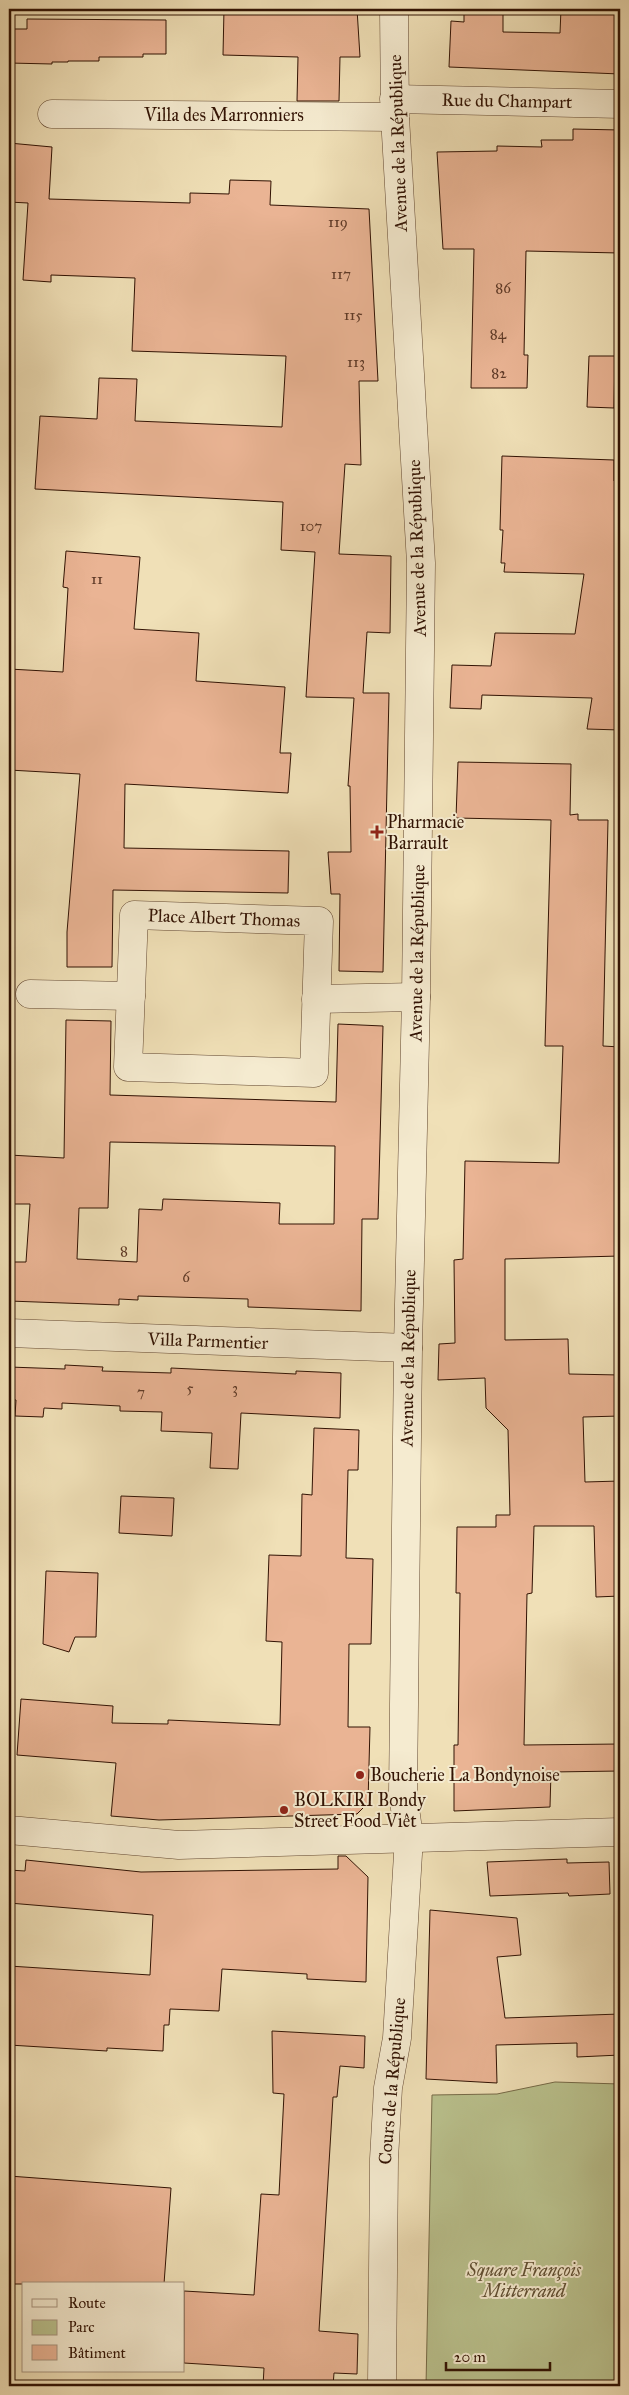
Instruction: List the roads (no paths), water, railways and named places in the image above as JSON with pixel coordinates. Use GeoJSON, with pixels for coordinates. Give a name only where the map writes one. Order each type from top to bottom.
{"type":"FeatureCollection","features":[{"type":"Feature","properties":{"kind":"street","name":"Avenue de la République"},"geometry":{"type":"LineString","coordinates":[[394,9],[395,108],[421,563],[416,997],[408,1348],[403,1794],[409,1837]]}},
{"type":"Feature","properties":{"kind":"street","name":"Rue du Champart"},"geometry":{"type":"LineString","coordinates":[[395,108],[620,104]]}},
{"type":"Feature","properties":{"kind":"street","name":"Villa des Marronniers"},"geometry":{"type":"LineString","coordinates":[[52,114],[395,108]]}},
{"type":"Feature","properties":{"kind":"street","name":"Place Albert Thomas"},"geometry":{"type":"LineString","coordinates":[[134,915],[319,921],[316,999],[314,1073],[128,1067],[134,915]]}},
{"type":"Feature","properties":{"kind":"street"},"geometry":{"type":"LineString","coordinates":[[30,994],[131,996]]}},
{"type":"Feature","properties":{"kind":"street"},"geometry":{"type":"LineString","coordinates":[[316,999],[416,997]]}},
{"type":"Feature","properties":{"kind":"street","name":"Villa Parmentier"},"geometry":{"type":"LineString","coordinates":[[9,1333],[408,1348]]}},
{"type":"Feature","properties":{"kind":"street"},"geometry":{"type":"LineString","coordinates":[[9,1830],[179,1845],[620,1832]]}},
{"type":"Feature","properties":{"kind":"street","name":"Cours de la République"},"geometry":{"type":"LineString","coordinates":[[382,2386],[384,2159],[388,2088],[397,2038],[409,1837]]}},
{"type":"Feature","properties":{"kind":"place","name":"Pharmacie Barrault"},"geometry":{"type":"Point","coordinates":[377,832]}},
{"type":"Feature","properties":{"kind":"place","name":"Boucherie La Bondynoise"},"geometry":{"type":"Point","coordinates":[360,1775]}},
{"type":"Feature","properties":{"kind":"place","name":"BOLKIRI Bondy Street Food Viêt"},"geometry":{"type":"Point","coordinates":[284,1810]}},
{"type":"Feature","properties":{"kind":"park label","name":"Square François Mitterrand"},"geometry":{"type":"Point","coordinates":[524,2280]}}]}
